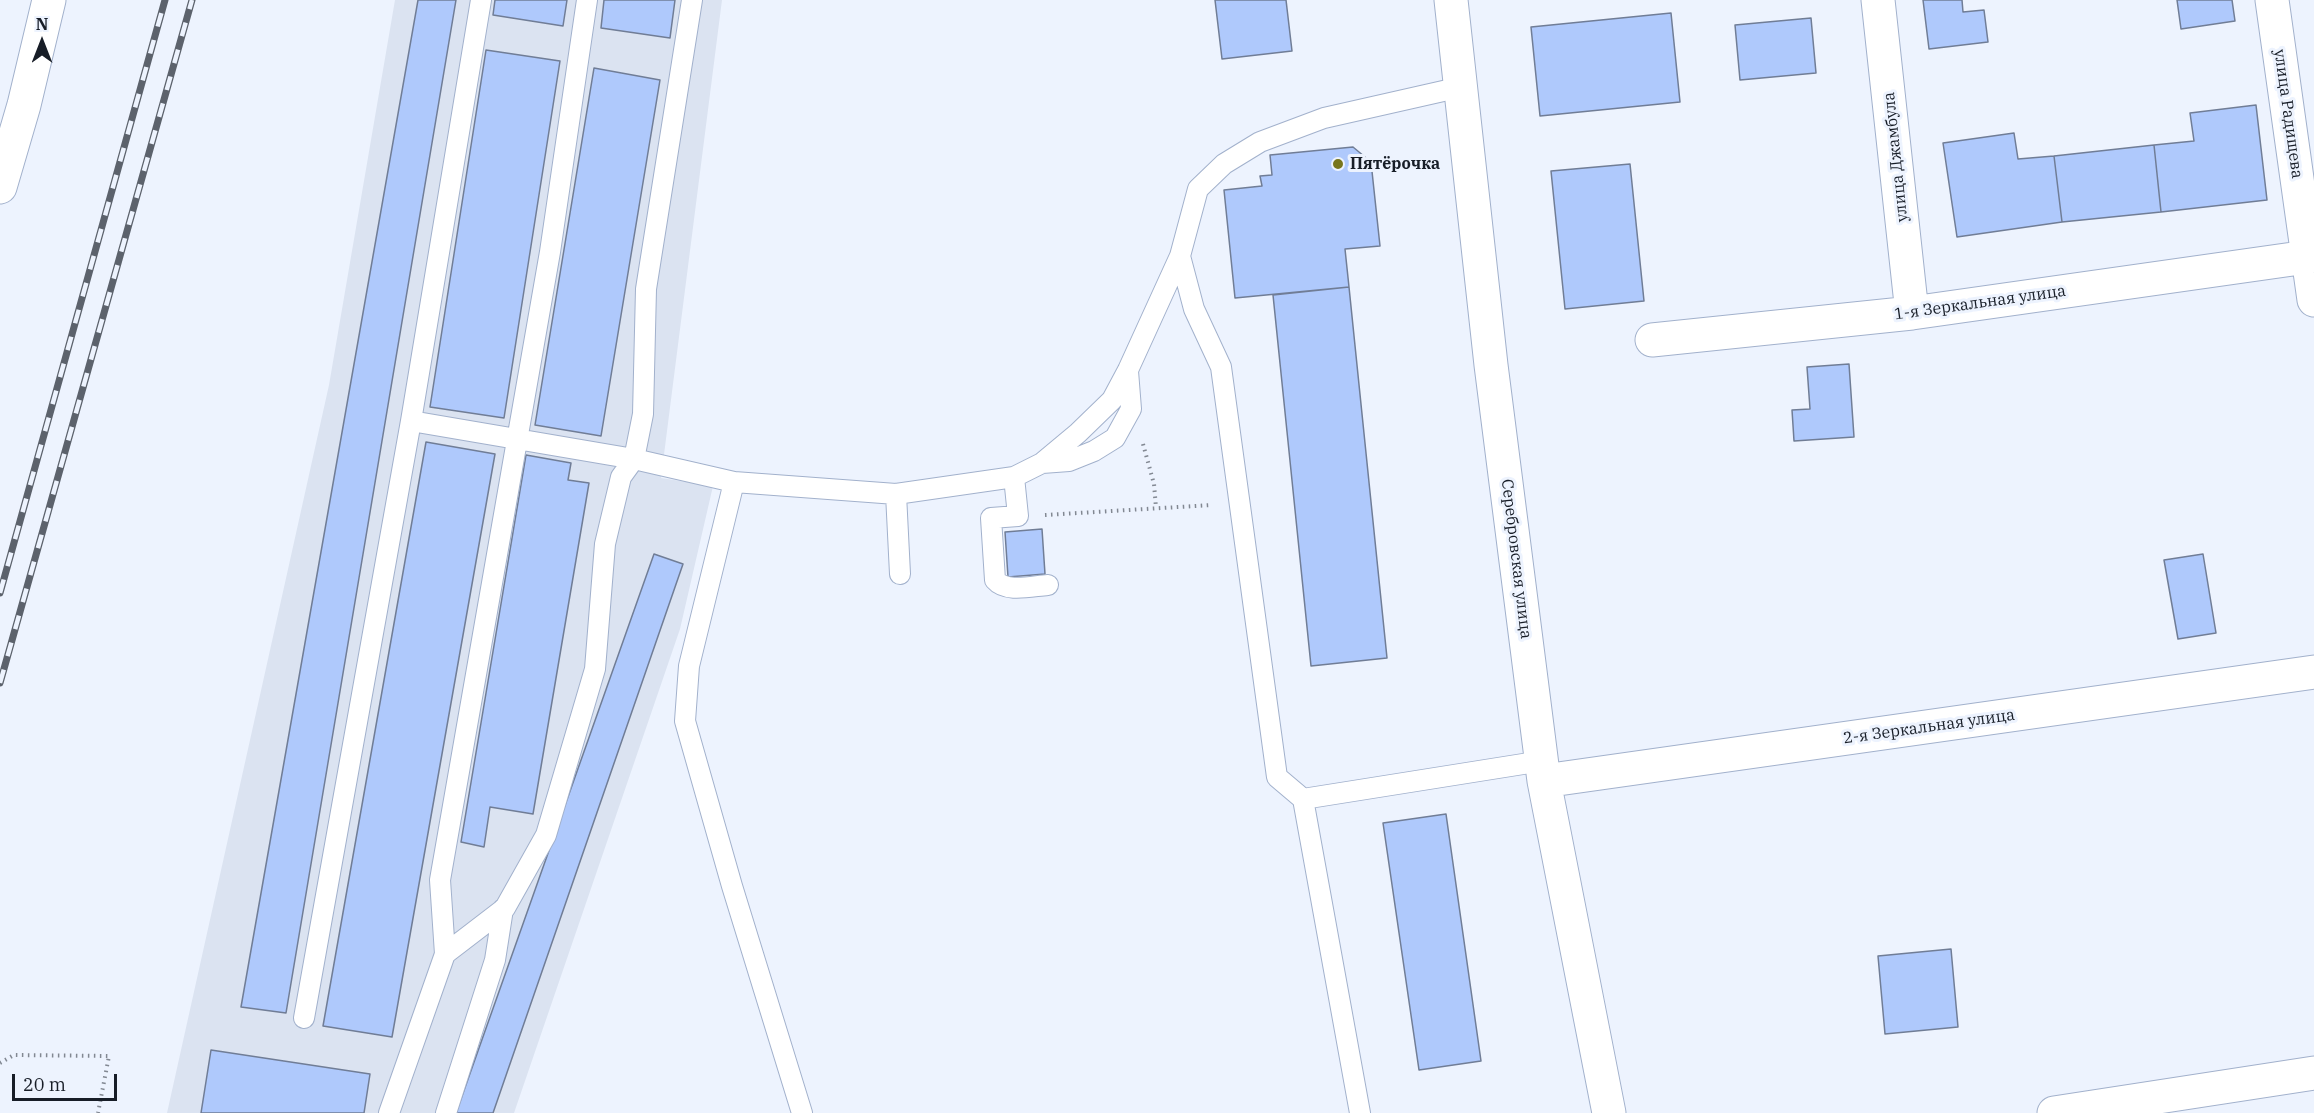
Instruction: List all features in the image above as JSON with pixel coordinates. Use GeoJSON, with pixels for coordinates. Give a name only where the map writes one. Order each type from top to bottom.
{"type":"FeatureCollection","features":[{"type":"Feature","properties":{"kind":"street"},"geometry":{"type":"LineString","coordinates":[[0,187],[24,105],[49,0]]}},
{"type":"Feature","properties":{"kind":"street","name":"Серебровская улица"},"geometry":{"type":"LineString","coordinates":[[1451,0],[1491,365],[1543,771],[1609,1113]]}},
{"type":"Feature","properties":{"kind":"street","name":"улица Джамбула"},"geometry":{"type":"LineString","coordinates":[[1878,0],[1912,314]]}},
{"type":"Feature","properties":{"kind":"street","name":"улица Радищева"},"geometry":{"type":"LineString","coordinates":[[2272,0],[2314,300]]}},
{"type":"Feature","properties":{"kind":"street","name":"1-я Зеркальная улица"},"geometry":{"type":"LineString","coordinates":[[1652,340],[1912,314],[2307,257]]}},
{"type":"Feature","properties":{"kind":"street","name":"2-я Зеркальная улица"},"geometry":{"type":"LineString","coordinates":[[1543,771],[2314,672]]}},
{"type":"Feature","properties":{"kind":"street"},"geometry":{"type":"LineString","coordinates":[[2054,1113],[2314,1073]]}},
{"type":"Feature","properties":{"kind":"lane"},"geometry":{"type":"LineString","coordinates":[[304,1018],[411,421],[481,0]]}},
{"type":"Feature","properties":{"kind":"lane"},"geometry":{"type":"LineString","coordinates":[[390,1113],[445,954],[440,880],[550,252],[587,0]]}},
{"type":"Feature","properties":{"kind":"lane"},"geometry":{"type":"LineString","coordinates":[[446,1113],[495,960],[503,909],[546,836],[595,669],[605,544],[621,477],[634,459],[643,414],[646,289],[692,0]]}},
{"type":"Feature","properties":{"kind":"lane"},"geometry":{"type":"LineString","coordinates":[[411,421],[634,459],[734,482],[896,494],[1014,477],[1042,463],[1112,400],[1180,256],[1198,189],[1224,164],[1260,142],[1324,118],[1461,87]]}},
{"type":"Feature","properties":{"kind":"lane"},"geometry":{"type":"LineString","coordinates":[[1180,256],[1194,309],[1221,367],[1277,777],[1303,799],[1360,1113]]}},
{"type":"Feature","properties":{"kind":"lane"},"geometry":{"type":"LineString","coordinates":[[1042,463],[1069,461],[1094,451],[1115,438],[1131,408],[1128,370]]}},
{"type":"Feature","properties":{"kind":"lane"},"geometry":{"type":"LineString","coordinates":[[1014,477],[1018,516],[991,518],[995,580],[1007,588],[1048,585]]}},
{"type":"Feature","properties":{"kind":"lane"},"geometry":{"type":"LineString","coordinates":[[734,482],[689,666],[685,721],[732,886],[802,1113]]}},
{"type":"Feature","properties":{"kind":"lane"},"geometry":{"type":"LineString","coordinates":[[896,494],[900,574]]}},
{"type":"Feature","properties":{"kind":"lane"},"geometry":{"type":"LineString","coordinates":[[1303,799],[1543,771]]}},
{"type":"Feature","properties":{"kind":"lane"},"geometry":{"type":"LineString","coordinates":[[445,954],[503,909]]}},
{"type":"Feature","properties":{"kind":"path"},"geometry":{"type":"LineString","coordinates":[[1131,408],[1147,455],[1154,484],[1156,508]]}},
{"type":"Feature","properties":{"kind":"path"},"geometry":{"type":"LineString","coordinates":[[1018,516],[1212,505]]}},
{"type":"Feature","properties":{"kind":"path"},"geometry":{"type":"LineString","coordinates":[[0,1063],[14,1055],[109,1056],[98,1113]]}},
{"type":"Feature","properties":{"kind":"shaded area"},"geometry":{"type":"Polygon","coordinates":[[[395,0],[722,0],[661,478],[713,486],[680,629],[514,1113],[167,1113],[329,385],[395,0]]]}},
{"type":"Feature","properties":{"kind":"building"},"geometry":{"type":"Polygon","coordinates":[[[418,0],[456,0],[286,1013],[241,1007],[418,0]]]}},
{"type":"Feature","properties":{"kind":"building"},"geometry":{"type":"Polygon","coordinates":[[[495,0],[567,0],[563,26],[493,15],[495,0]]]}},
{"type":"Feature","properties":{"kind":"building"},"geometry":{"type":"Polygon","coordinates":[[[604,0],[675,0],[670,38],[601,28],[604,0]]]}},
{"type":"Feature","properties":{"kind":"building"},"geometry":{"type":"Polygon","coordinates":[[[1215,0],[1286,0],[1292,51],[1222,59],[1215,0]]]}},
{"type":"Feature","properties":{"kind":"building"},"geometry":{"type":"Polygon","coordinates":[[[1923,0],[1962,0],[1963,12],[1984,10],[1988,42],[1929,49],[1923,0]]]}},
{"type":"Feature","properties":{"kind":"building"},"geometry":{"type":"Polygon","coordinates":[[[2177,0],[2232,0],[2235,21],[2181,29],[2177,0]]]}},
{"type":"Feature","properties":{"kind":"building"},"geometry":{"type":"Polygon","coordinates":[[[1671,13],[1680,102],[1540,116],[1531,27],[1671,13]]]}},
{"type":"Feature","properties":{"kind":"building"},"geometry":{"type":"Polygon","coordinates":[[[1811,18],[1816,73],[1740,80],[1735,25],[1811,18]]]}},
{"type":"Feature","properties":{"kind":"building"},"geometry":{"type":"Polygon","coordinates":[[[486,50],[560,61],[504,418],[430,407],[486,50]]]}},
{"type":"Feature","properties":{"kind":"building"},"geometry":{"type":"Polygon","coordinates":[[[594,68],[660,80],[601,436],[535,425],[594,68]]]}},
{"type":"Feature","properties":{"kind":"building"},"geometry":{"type":"Polygon","coordinates":[[[2256,105],[2267,200],[2161,212],[2154,145],[2194,141],[2190,113],[2256,105]]]}},
{"type":"Feature","properties":{"kind":"building"},"geometry":{"type":"Polygon","coordinates":[[[2014,133],[2018,159],[2054,156],[2062,222],[1957,237],[1943,143],[2014,133]]]}},
{"type":"Feature","properties":{"kind":"building"},"geometry":{"type":"Polygon","coordinates":[[[2154,145],[2161,212],[2062,222],[2054,156],[2154,145]]]}},
{"type":"Feature","properties":{"kind":"building"},"geometry":{"type":"Polygon","coordinates":[[[1353,147],[1371,162],[1380,246],[1345,249],[1349,287],[1235,298],[1224,190],[1262,186],[1260,176],[1272,175],[1270,155],[1353,147]]]}},
{"type":"Feature","properties":{"kind":"building"},"geometry":{"type":"Polygon","coordinates":[[[1630,164],[1644,301],[1565,309],[1551,171],[1630,164]]]}},
{"type":"Feature","properties":{"kind":"building"},"geometry":{"type":"Polygon","coordinates":[[[1349,287],[1387,658],[1311,666],[1273,295],[1349,287]]]}},
{"type":"Feature","properties":{"kind":"building"},"geometry":{"type":"Polygon","coordinates":[[[1849,364],[1854,437],[1794,441],[1792,410],[1810,409],[1807,367],[1849,364]]]}},
{"type":"Feature","properties":{"kind":"building"},"geometry":{"type":"Polygon","coordinates":[[[426,442],[495,454],[392,1037],[323,1026],[426,442]]]}},
{"type":"Feature","properties":{"kind":"building"},"geometry":{"type":"Polygon","coordinates":[[[526,455],[571,463],[568,480],[589,483],[533,814],[490,807],[484,847],[461,842],[526,455]]]}},
{"type":"Feature","properties":{"kind":"building"},"geometry":{"type":"Polygon","coordinates":[[[1042,529],[1045,574],[1008,577],[1005,532],[1042,529]]]}},
{"type":"Feature","properties":{"kind":"building"},"geometry":{"type":"Polygon","coordinates":[[[654,554],[683,564],[493,1113],[456,1113],[654,554]]]}},
{"type":"Feature","properties":{"kind":"building"},"geometry":{"type":"Polygon","coordinates":[[[2203,554],[2216,633],[2178,639],[2164,560],[2203,554]]]}},
{"type":"Feature","properties":{"kind":"building"},"geometry":{"type":"Polygon","coordinates":[[[1446,814],[1481,1061],[1419,1070],[1383,823],[1446,814]]]}},
{"type":"Feature","properties":{"kind":"building"},"geometry":{"type":"Polygon","coordinates":[[[1951,949],[1958,1027],[1885,1034],[1878,956],[1951,949]]]}},
{"type":"Feature","properties":{"kind":"building"},"geometry":{"type":"Polygon","coordinates":[[[211,1050],[370,1074],[364,1113],[201,1113],[211,1050]]]}},
{"type":"Feature","properties":{"kind":"railway"},"geometry":{"type":"LineString","coordinates":[[0,593],[165,0]]}},
{"type":"Feature","properties":{"kind":"railway"},"geometry":{"type":"LineString","coordinates":[[0,683],[192,0]]}},
{"type":"Feature","properties":{"kind":"place","name":"Пятёрочка"},"geometry":{"type":"Point","coordinates":[1338,164]}}]}
